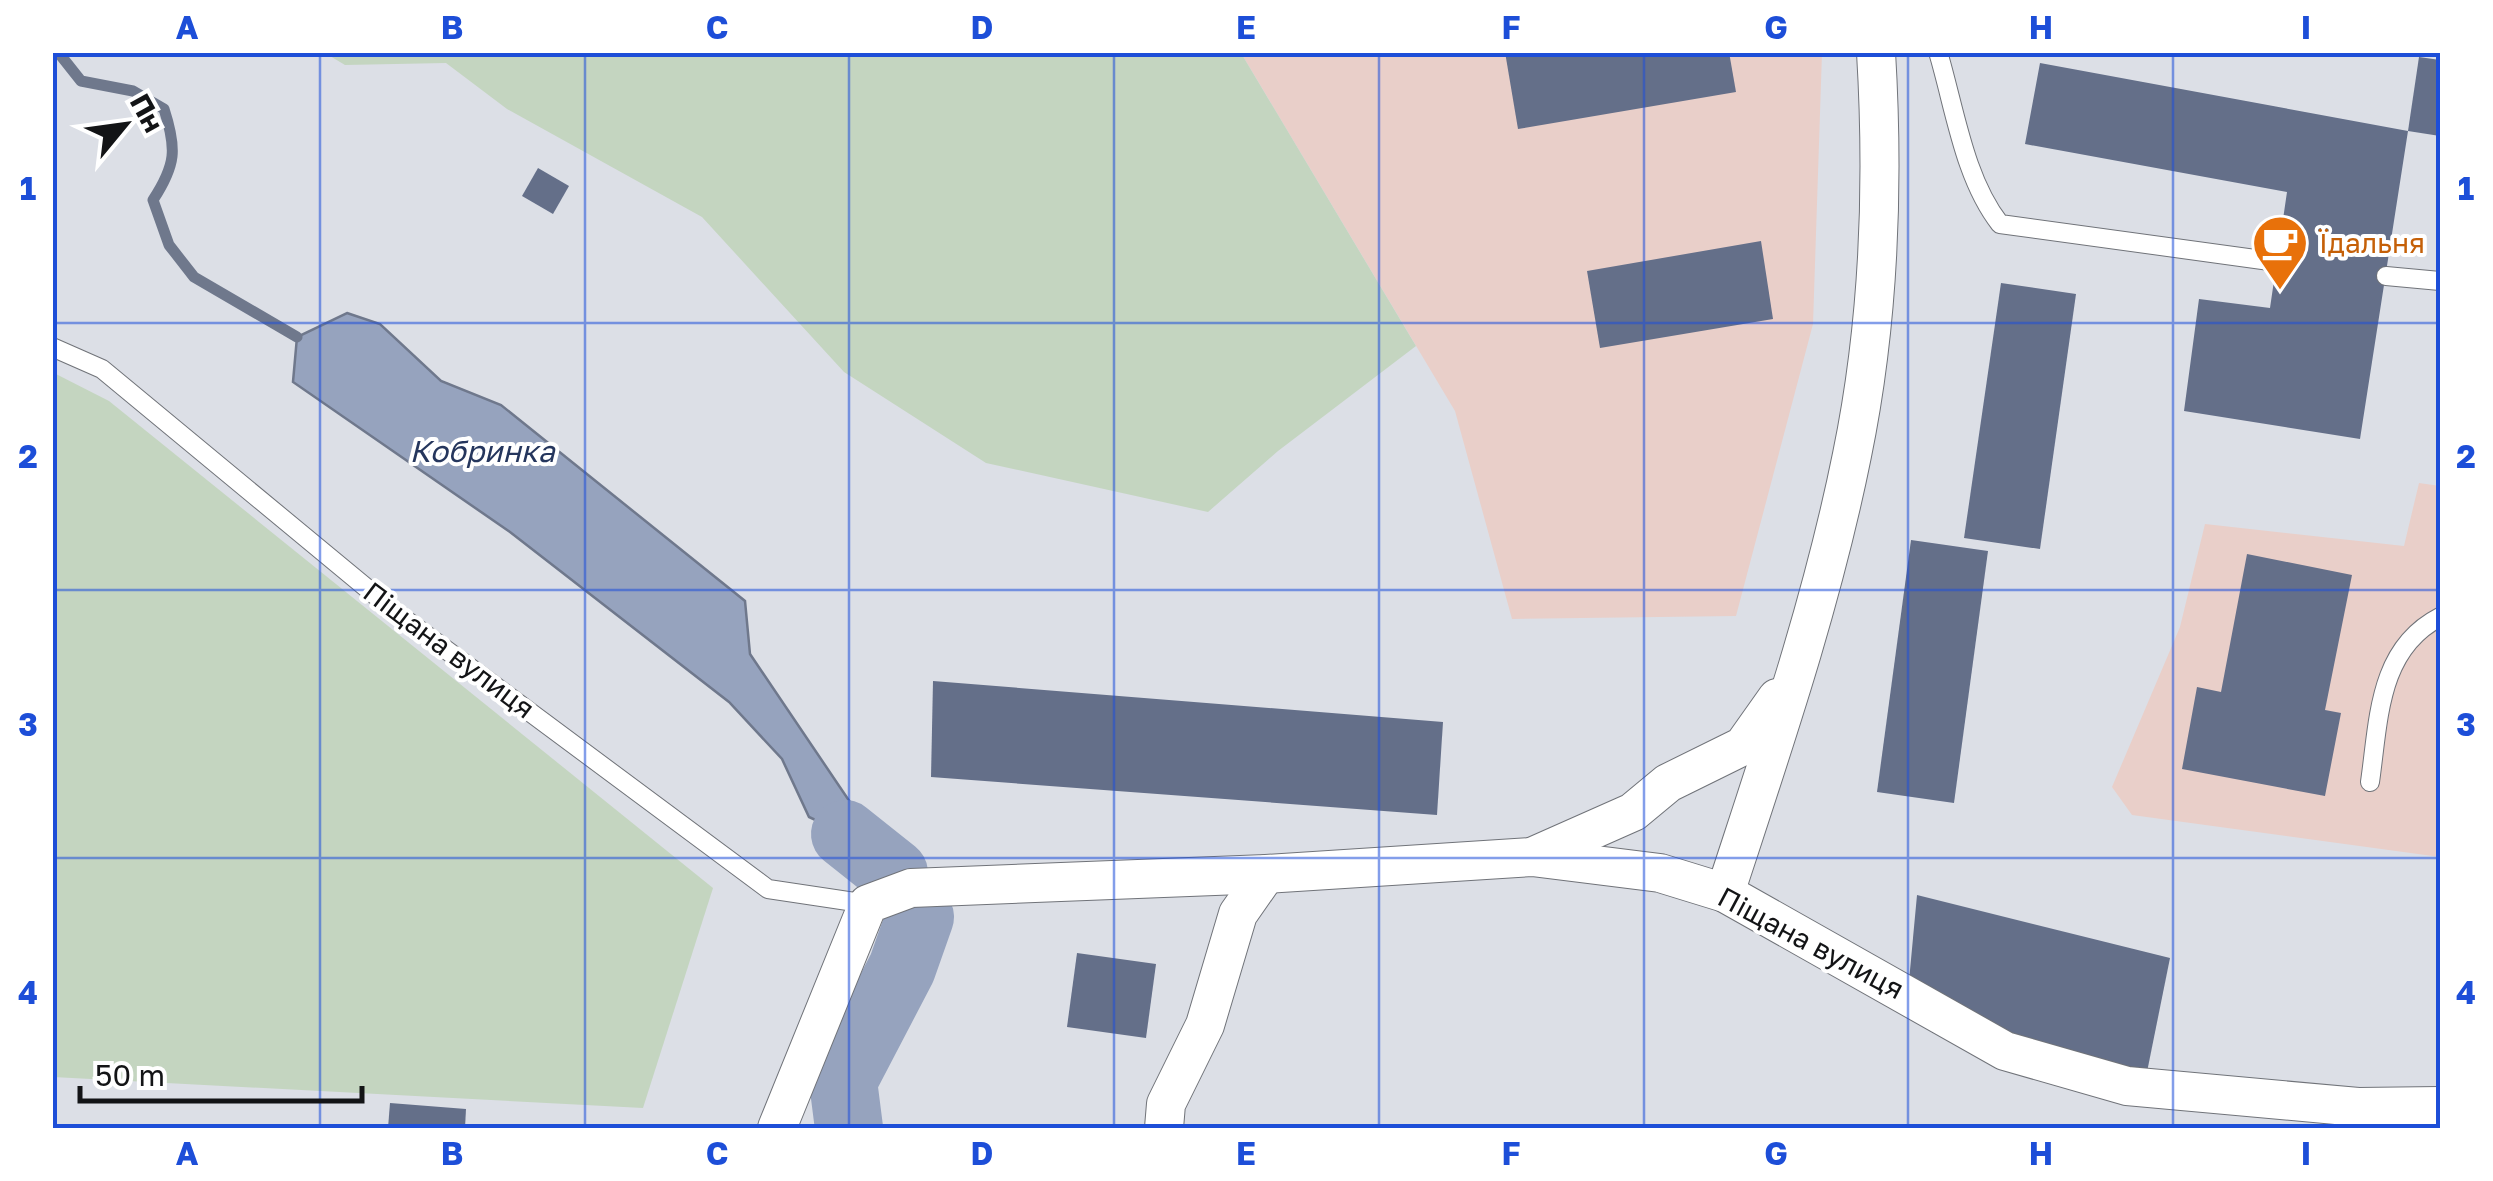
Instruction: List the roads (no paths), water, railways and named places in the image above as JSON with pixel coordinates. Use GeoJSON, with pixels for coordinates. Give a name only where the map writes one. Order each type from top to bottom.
{"type":"FeatureCollection","features":[{"type":"Feature","properties":{"kind":"street"},"geometry":{"type":"LineString","coordinates":[[1724,894],[1799,668],[1853,453],[1876,278],[1876,52]]}},
{"type":"Feature","properties":{"kind":"street"},"geometry":{"type":"LineString","coordinates":[[1532,857],[1633,812],[1668,783],[1743,746],[1799,668]]}},
{"type":"Feature","properties":{"kind":"street","name":"Піщана вулиця"},"geometry":{"type":"LineString","coordinates":[[868,904],[911,888],[1266,874],[1532,857],[1660,872],[1724,894],[2022,1056],[2127,1086],[2358,1107],[2440,1106]]}},
{"type":"Feature","properties":{"kind":"street"},"geometry":{"type":"LineString","coordinates":[[1164,1128],[1166,1104],[1205,1026],[1238,914],[1266,874]]}},
{"type":"Feature","properties":{"kind":"street"},"geometry":{"type":"LineString","coordinates":[[776,1128],[868,904]]}},
{"type":"Feature","properties":{"kind":"lane"},"geometry":{"type":"LineString","coordinates":[[1938,52],[1972,170],[1985,205],[2000,224],[2277,262]]}},
{"type":"Feature","properties":{"kind":"lane"},"geometry":{"type":"LineString","coordinates":[[2386,276],[2440,281]]}},
{"type":"Feature","properties":{"kind":"lane","name":"Піщана вулиця"},"geometry":{"type":"LineString","coordinates":[[52,347],[102,369],[398,614],[768,889],[868,904]]}},
{"type":"Feature","properties":{"kind":"lane"},"geometry":{"type":"LineString","coordinates":[[2370,782],[2385,677],[2416,629],[2440,617]]}},
{"type":"Feature","properties":{"kind":"water","name":"Кобринка"},"geometry":{"type":"Polygon","coordinates":[[[347,313],[380,324],[441,381],[501,405],[745,601],[750,654],[852,805],[845,834],[809,817],[782,759],[729,702],[510,532],[293,382],[297,337],[347,313]]]}},
{"type":"Feature","properties":{"kind":"waterway","name":"Кобринка"},"geometry":{"type":"LineString","coordinates":[[58,52],[81,81],[133,91],[164,109],[172,156],[153,200],[169,245],[194,277],[297,337]]}},
{"type":"Feature","properties":{"kind":"waterway","name":"Кобринка"},"geometry":{"type":"LineString","coordinates":[[845,834],[894,873]]}},
{"type":"Feature","properties":{"kind":"waterway","name":"Кобринка"},"geometry":{"type":"LineString","coordinates":[[849,1128],[843,1081],[902,968],[920,917]]}},
{"type":"Feature","properties":{"kind":"place","name":"Їдальня"},"geometry":{"type":"Point","coordinates":[2280,292]}}]}
